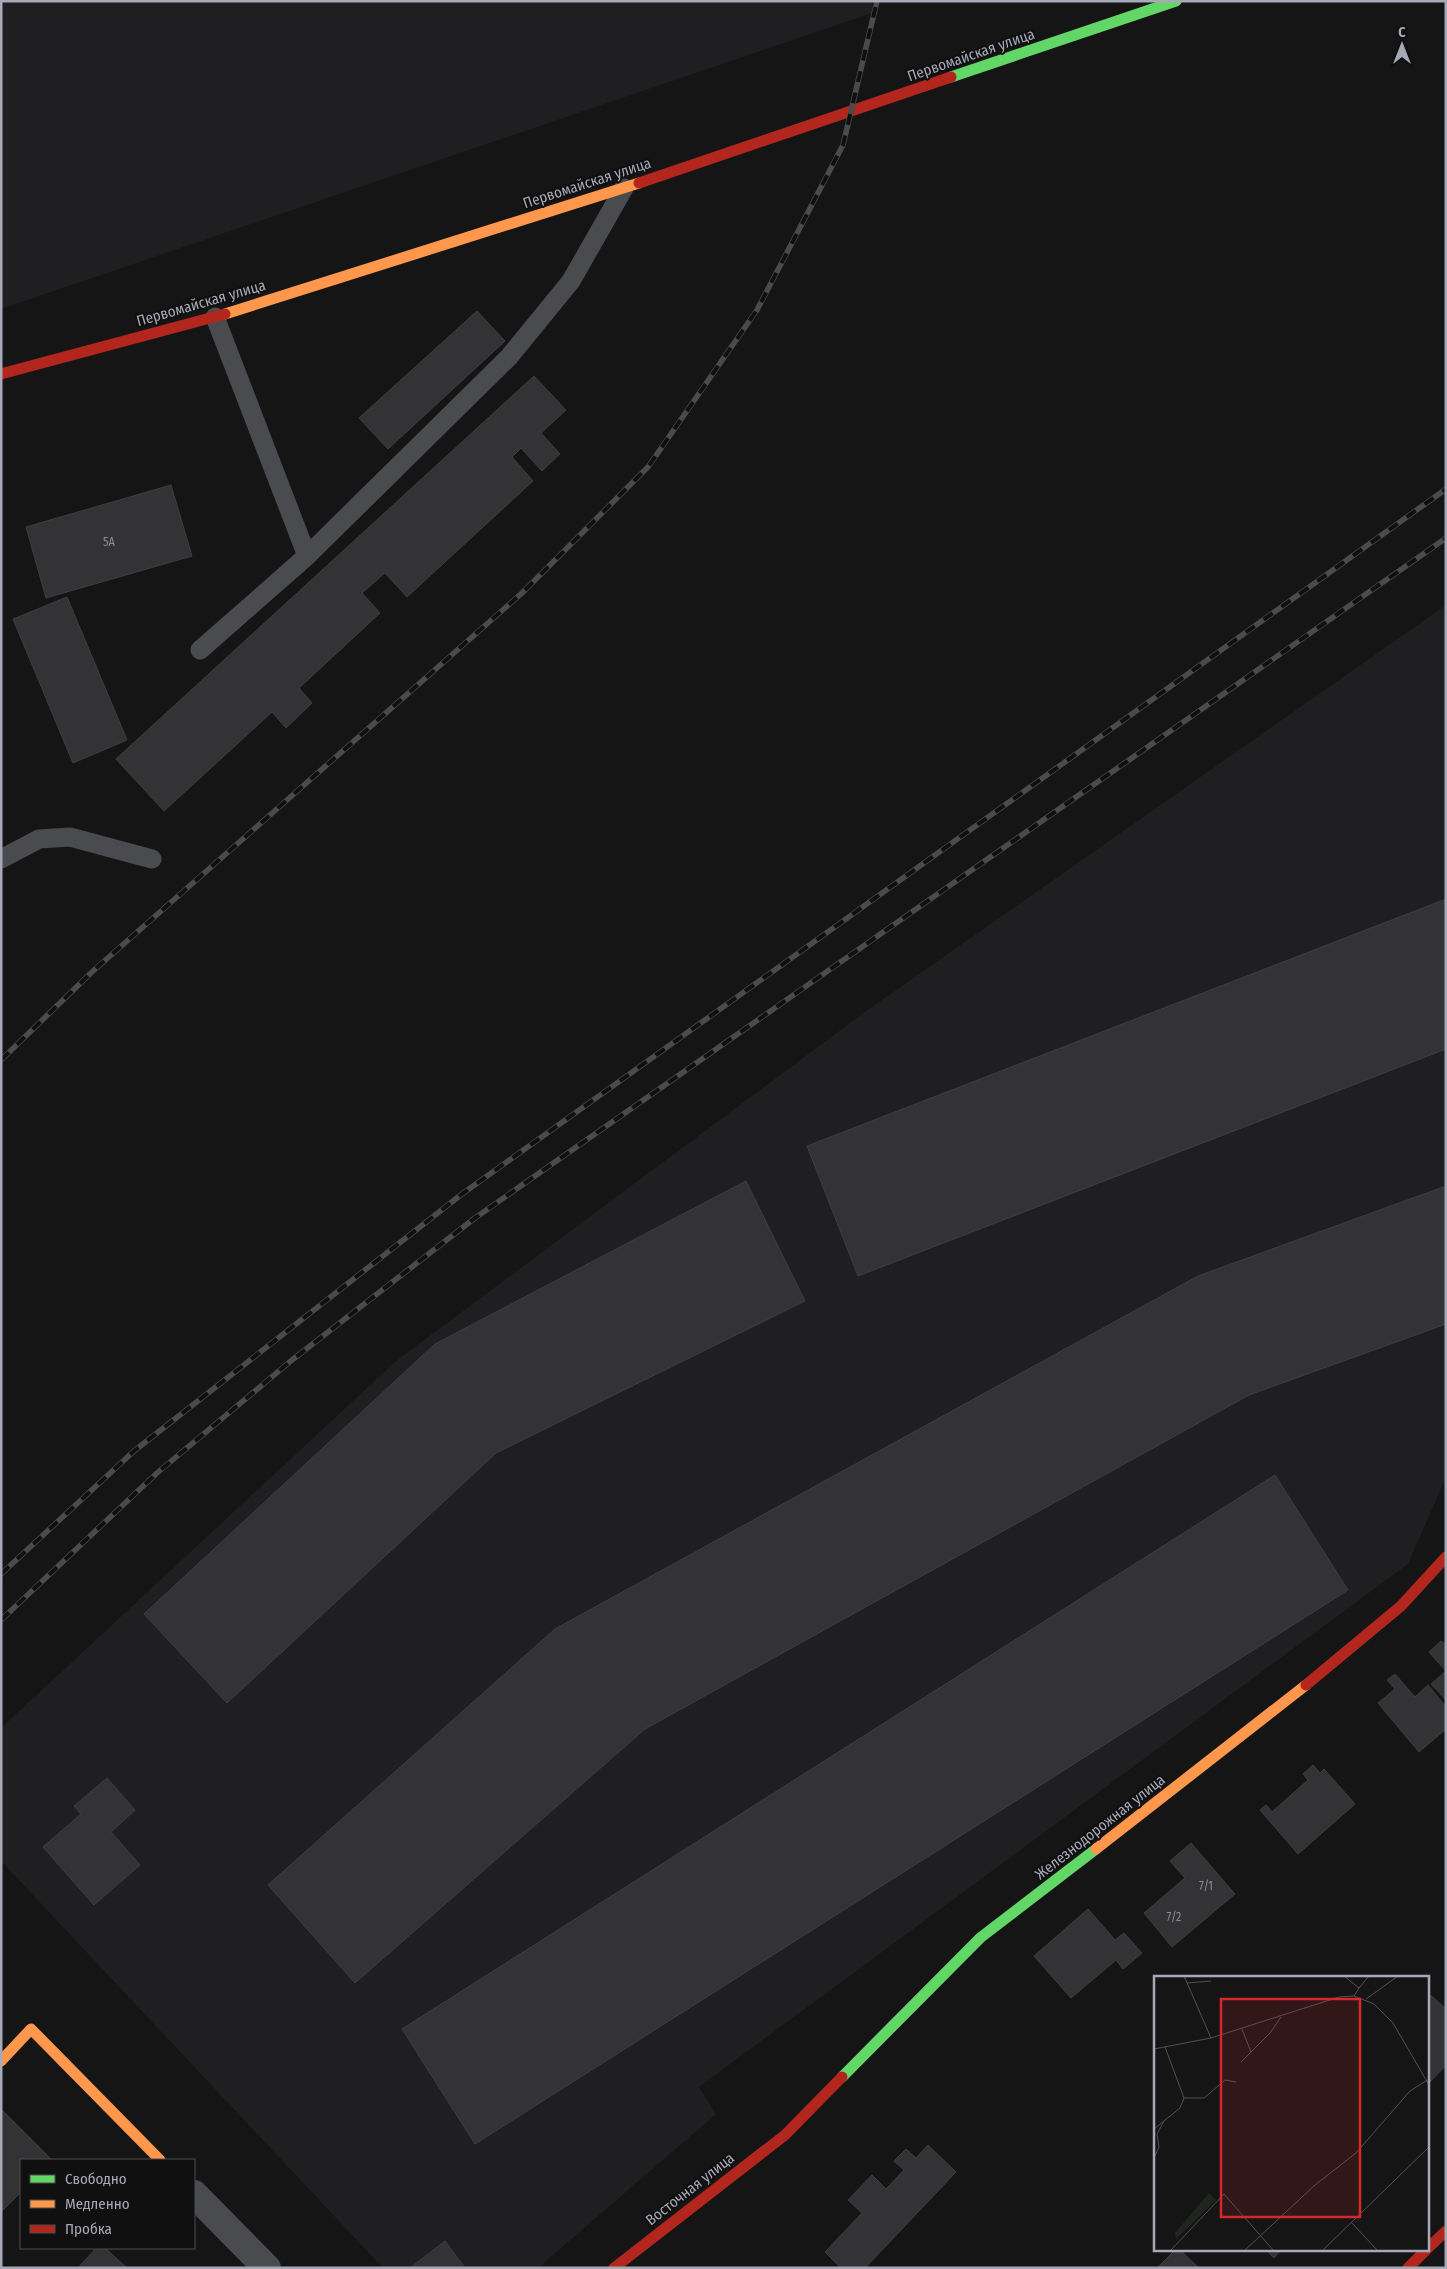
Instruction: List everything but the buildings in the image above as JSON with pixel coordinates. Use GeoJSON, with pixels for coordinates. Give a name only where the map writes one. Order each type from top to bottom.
{"type":"FeatureCollection","features":[{"type":"Feature","properties":{"kind":"street","name":"Первомайская улица"},"geometry":{"type":"LineString","coordinates":[[1,374],[215,316],[624,188],[1176,1]]}},
{"type":"Feature","properties":{"kind":"street","name":"Железнодорожная улица"},"geometry":{"type":"LineString","coordinates":[[785,2135],[980,1938],[1260,1723],[1401,1606],[1446,1557]]}},
{"type":"Feature","properties":{"kind":"street"},"geometry":{"type":"LineString","coordinates":[[1,2060],[31,2030],[159,2159]]}},
{"type":"Feature","properties":{"kind":"street","name":"Восточная улица"},"geometry":{"type":"LineString","coordinates":[[614,2268],[785,2135]]}},
{"type":"Feature","properties":{"kind":"street"},"geometry":{"type":"LineString","coordinates":[[195,2195],[267,2268]]}},
{"type":"Feature","properties":{"kind":"street"},"geometry":{"type":"LineString","coordinates":[[1430,2246],[1446,2231]]}},
{"type":"Feature","properties":{"kind":"street"},"geometry":{"type":"LineString","coordinates":[[1408,2268],[1424,2252]]}},
{"type":"Feature","properties":{"kind":"lane"},"geometry":{"type":"LineString","coordinates":[[200,650],[307,556],[509,357],[571,282],[624,188]]}},
{"type":"Feature","properties":{"kind":"lane"},"geometry":{"type":"LineString","coordinates":[[215,316],[307,556]]}},
{"type":"Feature","properties":{"kind":"lane"},"geometry":{"type":"LineString","coordinates":[[1,859],[39,839],[70,836],[152,860]]}},
{"type":"Feature","properties":{"kind":"shaded area"},"geometry":{"type":"Polygon","coordinates":[[[1,1],[872,1],[872,13],[1,309],[1,1]]]}},
{"type":"Feature","properties":{"kind":"shaded area"},"geometry":{"type":"Polygon","coordinates":[[[1446,605],[1446,1477],[1408,1564],[699,2087],[716,2114],[538,2268],[465,2268],[445,2241],[410,2268],[383,2268],[1,1861],[1,1728],[396,1361],[862,1014],[1446,605]]]}},
{"type":"Feature","properties":{"kind":"railway"},"geometry":{"type":"LineString","coordinates":[[1,1060],[93,971],[522,593],[648,467],[757,310],[843,145],[877,1]]}},
{"type":"Feature","properties":{"kind":"railway"},"geometry":{"type":"LineString","coordinates":[[1,1574],[134,1451],[462,1194],[1446,489]]}},
{"type":"Feature","properties":{"kind":"railway"},"geometry":{"type":"LineString","coordinates":[[1,1620],[157,1473],[292,1360],[475,1218],[1446,538]]}},
{"type":"Feature","properties":{"kind":"traffic: fast"},"geometry":{"type":"LineString","coordinates":[[951,77],[1176,1]]}},
{"type":"Feature","properties":{"kind":"traffic: fast"},"geometry":{"type":"LineString","coordinates":[[842,2077],[980,1938],[1096,1849]]}},
{"type":"Feature","properties":{"kind":"traffic: slow"},"geometry":{"type":"LineString","coordinates":[[225,314],[639,183]]}},
{"type":"Feature","properties":{"kind":"traffic: slow"},"geometry":{"type":"LineString","coordinates":[[1096,1849],[1306,1685]]}},
{"type":"Feature","properties":{"kind":"traffic: slow"},"geometry":{"type":"LineString","coordinates":[[1,2061],[31,2029],[159,2159]]}},
{"type":"Feature","properties":{"kind":"traffic: jam"},"geometry":{"type":"LineString","coordinates":[[639,183],[951,77]]}},
{"type":"Feature","properties":{"kind":"traffic: jam"},"geometry":{"type":"LineString","coordinates":[[1,374],[225,314]]}},
{"type":"Feature","properties":{"kind":"traffic: jam"},"geometry":{"type":"LineString","coordinates":[[1306,1685],[1401,1606],[1446,1557]]}},
{"type":"Feature","properties":{"kind":"traffic: jam"},"geometry":{"type":"LineString","coordinates":[[614,2268],[785,2135],[842,2077]]}},
{"type":"Feature","properties":{"kind":"traffic: jam"},"geometry":{"type":"LineString","coordinates":[[1430,2246],[1446,2231]]}},
{"type":"Feature","properties":{"kind":"traffic: jam"},"geometry":{"type":"LineString","coordinates":[[1408,2268],[1424,2252]]}}]}
